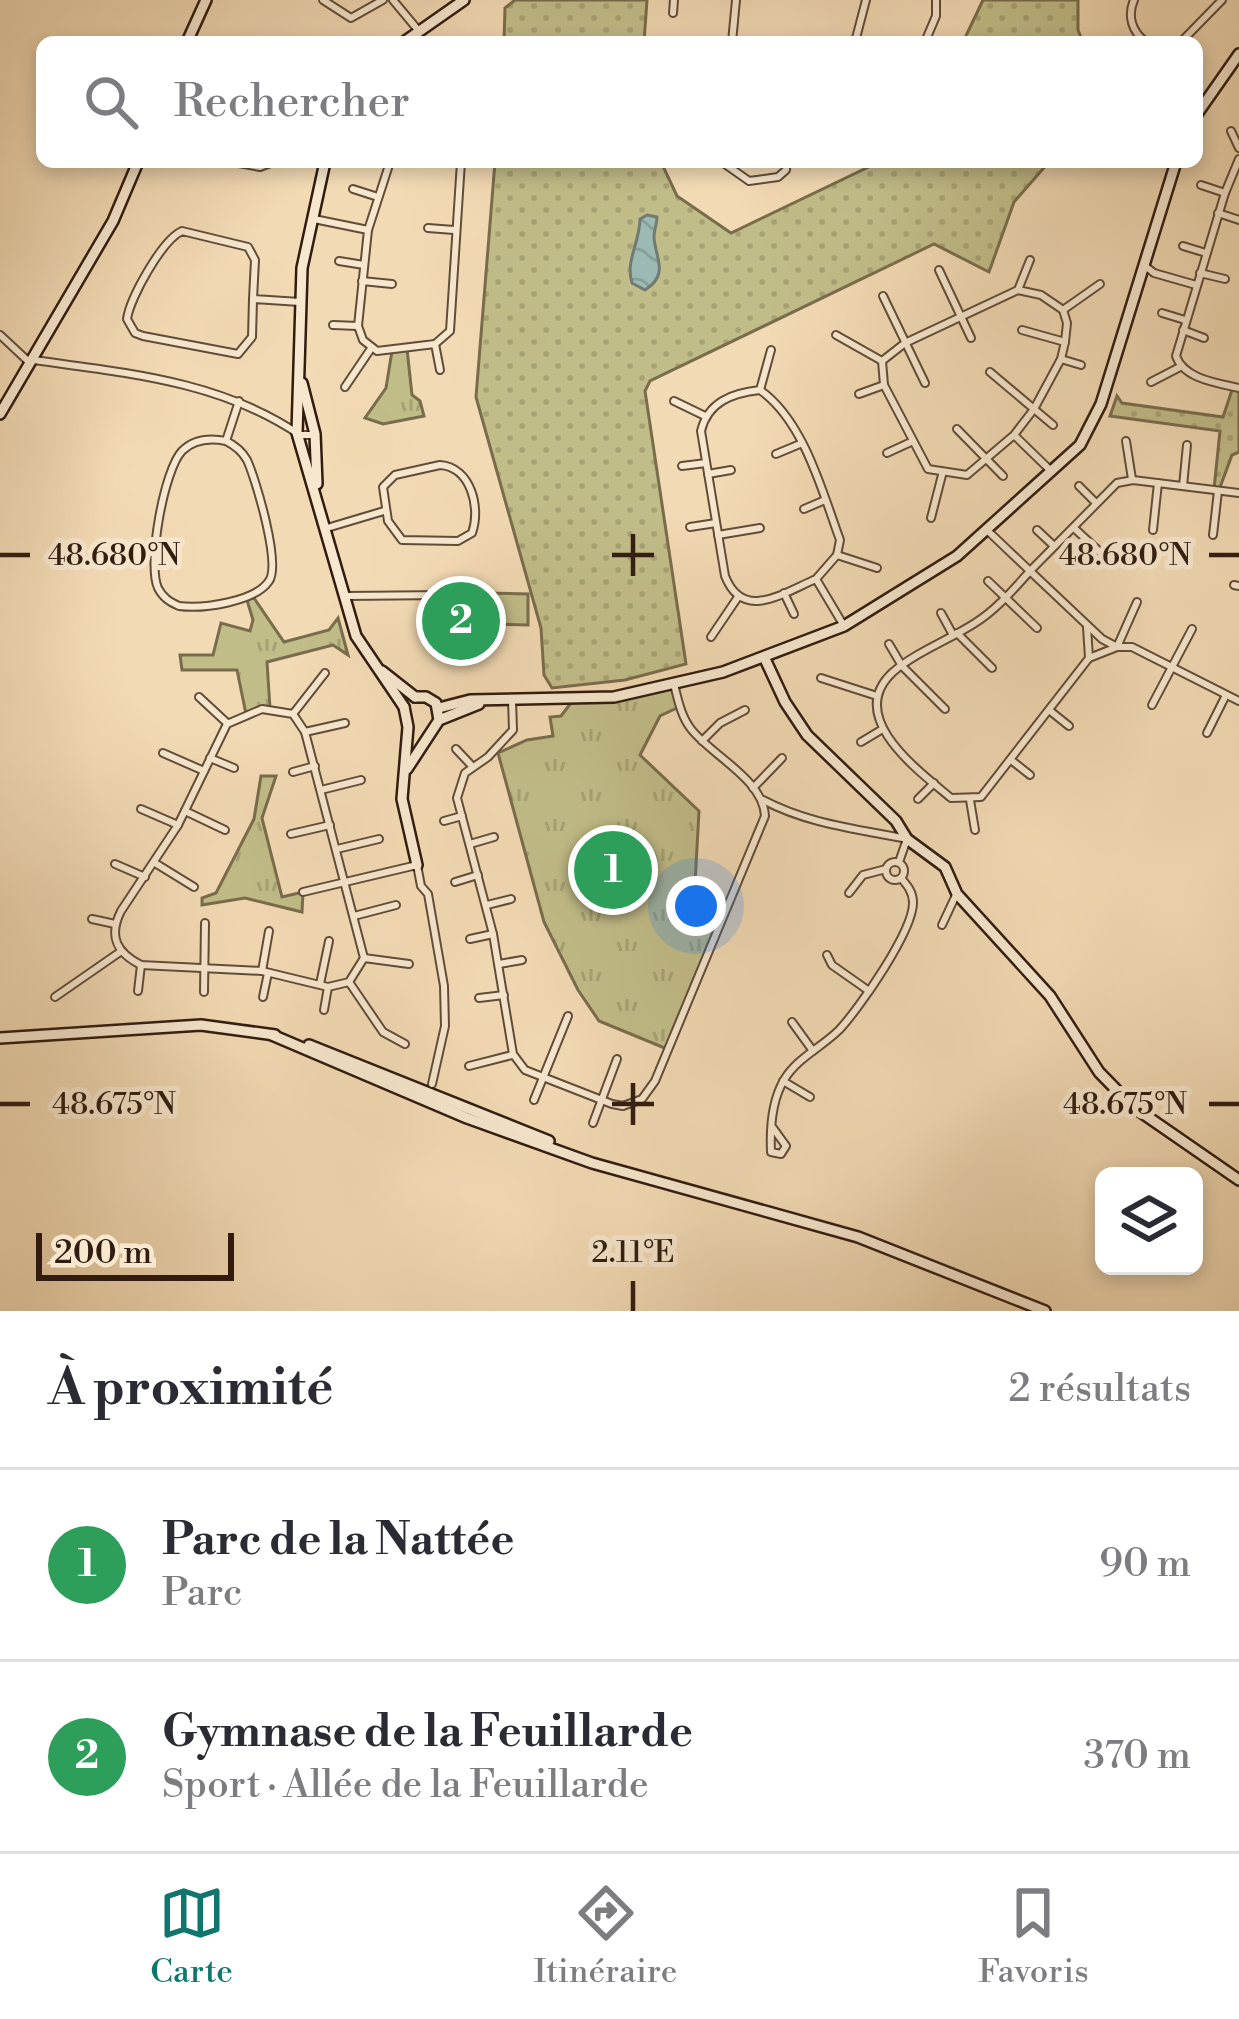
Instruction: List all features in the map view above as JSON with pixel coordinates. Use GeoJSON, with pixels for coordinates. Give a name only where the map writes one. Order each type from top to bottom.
{"type":"FeatureCollection","features":[{"type":"Feature","properties":{"kind":"street"},"geometry":{"type":"LineString","coordinates":[[190,36],[206,0]]}},
{"type":"Feature","properties":{"kind":"street"},"geometry":{"type":"LineString","coordinates":[[322,0],[352,18],[382,0]]}},
{"type":"Feature","properties":{"kind":"street"},"geometry":{"type":"LineString","coordinates":[[393,0],[418,30]]}},
{"type":"Feature","properties":{"kind":"street"},"geometry":{"type":"LineString","coordinates":[[411,36],[464,0]]}},
{"type":"Feature","properties":{"kind":"street"},"geometry":{"type":"LineString","coordinates":[[673,13],[674,0]]}},
{"type":"Feature","properties":{"kind":"street"},"geometry":{"type":"LineString","coordinates":[[733,36],[736,0]]}},
{"type":"Feature","properties":{"kind":"street"},"geometry":{"type":"LineString","coordinates":[[857,36],[866,0]]}},
{"type":"Feature","properties":{"kind":"street"},"geometry":{"type":"LineString","coordinates":[[928,36],[936,16],[935,0]]}},
{"type":"Feature","properties":{"kind":"street"},"geometry":{"type":"LineString","coordinates":[[1134,0],[1130,19],[1138,36]]}},
{"type":"Feature","properties":{"kind":"street"},"geometry":{"type":"LineString","coordinates":[[1187,36],[1222,0]]}},
{"type":"Feature","properties":{"kind":"street"},"geometry":{"type":"LineString","coordinates":[[1203,105],[1239,54]]}},
{"type":"Feature","properties":{"kind":"street"},"geometry":{"type":"LineString","coordinates":[[1231,131],[1239,148]]}},
{"type":"Feature","properties":{"kind":"street"},"geometry":{"type":"LineString","coordinates":[[1180,367],[1176,356],[1183,330],[1239,159]]}},
{"type":"Feature","properties":{"kind":"street"},"geometry":{"type":"LineString","coordinates":[[0,414],[113,221],[135,168]]}},
{"type":"Feature","properties":{"kind":"street"},"geometry":{"type":"LineString","coordinates":[[324,168],[311,218],[300,302],[297,433],[356,636],[404,707],[402,799],[421,886],[428,893],[444,986],[445,1026],[432,1084]]}},
{"type":"Feature","properties":{"kind":"street"},"geometry":{"type":"LineString","coordinates":[[371,349],[358,326],[362,281],[368,230],[388,168]]}},
{"type":"Feature","properties":{"kind":"street"},"geometry":{"type":"LineString","coordinates":[[371,349],[398,351],[435,344],[452,325],[460,168]]}},
{"type":"Feature","properties":{"kind":"street"},"geometry":{"type":"LineString","coordinates":[[731,168],[749,181],[778,177],[786,168]]}},
{"type":"Feature","properties":{"kind":"street"},"geometry":{"type":"LineString","coordinates":[[405,774],[439,714],[484,701],[614,697],[765,659],[844,626],[897,596],[988,531],[1080,445],[1101,404],[1174,168]]}},
{"type":"Feature","properties":{"kind":"street"},"geometry":{"type":"LineString","coordinates":[[1202,185],[1225,193]]}},
{"type":"Feature","properties":{"kind":"street"},"geometry":{"type":"LineString","coordinates":[[353,190],[378,197]]}},
{"type":"Feature","properties":{"kind":"street"},"geometry":{"type":"LineString","coordinates":[[1218,213],[1239,220]]}},
{"type":"Feature","properties":{"kind":"street"},"geometry":{"type":"LineString","coordinates":[[311,218],[368,230]]}},
{"type":"Feature","properties":{"kind":"street"},"geometry":{"type":"LineString","coordinates":[[428,228],[455,230]]}},
{"type":"Feature","properties":{"kind":"street"},"geometry":{"type":"LineString","coordinates":[[182,231],[248,247],[255,260],[253,299],[252,337],[238,354],[143,336],[135,333],[128,319],[131,304],[169,238],[182,231]]}},
{"type":"Feature","properties":{"kind":"street"},"geometry":{"type":"LineString","coordinates":[[1183,246],[1206,253]]}},
{"type":"Feature","properties":{"kind":"street"},"geometry":{"type":"LineString","coordinates":[[1018,290],[1030,260]]}},
{"type":"Feature","properties":{"kind":"street"},"geometry":{"type":"LineString","coordinates":[[339,261],[364,265]]}},
{"type":"Feature","properties":{"kind":"street"},"geometry":{"type":"LineString","coordinates":[[1145,266],[1196,285]]}},
{"type":"Feature","properties":{"kind":"street"},"geometry":{"type":"LineString","coordinates":[[939,270],[971,338]]}},
{"type":"Feature","properties":{"kind":"street"},"geometry":{"type":"LineString","coordinates":[[1200,273],[1225,280]]}},
{"type":"Feature","properties":{"kind":"street"},"geometry":{"type":"LineString","coordinates":[[362,281],[392,284]]}},
{"type":"Feature","properties":{"kind":"street"},"geometry":{"type":"LineString","coordinates":[[1063,310],[1100,284]]}},
{"type":"Feature","properties":{"kind":"street"},"geometry":{"type":"LineString","coordinates":[[1018,290],[1041,295],[1063,310],[1067,323],[1061,359],[1034,409],[1014,435],[967,475],[928,469],[884,385],[883,361],[905,344],[1018,290]]}},
{"type":"Feature","properties":{"kind":"street"},"geometry":{"type":"LineString","coordinates":[[883,296],[925,382]]}},
{"type":"Feature","properties":{"kind":"street"},"geometry":{"type":"LineString","coordinates":[[253,299],[300,302]]}},
{"type":"Feature","properties":{"kind":"street"},"geometry":{"type":"LineString","coordinates":[[1162,313],[1186,320]]}},
{"type":"Feature","properties":{"kind":"street"},"geometry":{"type":"LineString","coordinates":[[333,325],[358,326]]}},
{"type":"Feature","properties":{"kind":"street"},"geometry":{"type":"LineString","coordinates":[[1022,330],[1065,342]]}},
{"type":"Feature","properties":{"kind":"street"},"geometry":{"type":"LineString","coordinates":[[1183,330],[1204,338]]}},
{"type":"Feature","properties":{"kind":"street"},"geometry":{"type":"LineString","coordinates":[[0,335],[30,361],[157,378],[239,401],[297,433],[315,434]]}},
{"type":"Feature","properties":{"kind":"street"},"geometry":{"type":"LineString","coordinates":[[836,335],[883,361]]}},
{"type":"Feature","properties":{"kind":"street"},"geometry":{"type":"LineString","coordinates":[[435,344],[440,370]]}},
{"type":"Feature","properties":{"kind":"street"},"geometry":{"type":"LineString","coordinates":[[345,387],[371,349]]}},
{"type":"Feature","properties":{"kind":"street"},"geometry":{"type":"LineString","coordinates":[[760,390],[771,350]]}},
{"type":"Feature","properties":{"kind":"street"},"geometry":{"type":"LineString","coordinates":[[1061,359],[1081,365]]}},
{"type":"Feature","properties":{"kind":"street"},"geometry":{"type":"LineString","coordinates":[[1151,382],[1180,367],[1239,388]]}},
{"type":"Feature","properties":{"kind":"street"},"geometry":{"type":"LineString","coordinates":[[299,372],[315,434],[317,491]]}},
{"type":"Feature","properties":{"kind":"street"},"geometry":{"type":"LineString","coordinates":[[990,372],[1053,425]]}},
{"type":"Feature","properties":{"kind":"street"},"geometry":{"type":"LineString","coordinates":[[859,394],[884,385]]}},
{"type":"Feature","properties":{"kind":"street"},"geometry":{"type":"LineString","coordinates":[[760,390],[773,399],[800,444],[839,540],[837,555],[816,579],[748,602],[731,591],[725,576],[701,431],[714,404],[740,392],[760,390]]}},
{"type":"Feature","properties":{"kind":"street"},"geometry":{"type":"LineString","coordinates":[[226,441],[239,401]]}},
{"type":"Feature","properties":{"kind":"street"},"geometry":{"type":"LineString","coordinates":[[674,401],[705,416]]}},
{"type":"Feature","properties":{"kind":"street"},"geometry":{"type":"LineString","coordinates":[[280,423],[297,415]]}},
{"type":"Feature","properties":{"kind":"street"},"geometry":{"type":"LineString","coordinates":[[957,429],[1003,476]]}},
{"type":"Feature","properties":{"kind":"street"},"geometry":{"type":"LineString","coordinates":[[1014,435],[1052,472]]}},
{"type":"Feature","properties":{"kind":"street"},"geometry":{"type":"LineString","coordinates":[[202,440],[226,441],[241,451],[250,468],[273,553],[273,574],[252,595],[179,606],[163,596],[154,570],[171,476],[177,459],[190,445],[202,440]]}},
{"type":"Feature","properties":{"kind":"street"},"geometry":{"type":"LineString","coordinates":[[1126,441],[1132,480]]}},
{"type":"Feature","properties":{"kind":"street"},"geometry":{"type":"LineString","coordinates":[[886,453],[912,442]]}},
{"type":"Feature","properties":{"kind":"street"},"geometry":{"type":"LineString","coordinates":[[776,454],[800,444]]}},
{"type":"Feature","properties":{"kind":"street"},"geometry":{"type":"LineString","coordinates":[[1183,486],[1187,445]]}},
{"type":"Feature","properties":{"kind":"street"},"geometry":{"type":"LineString","coordinates":[[682,466],[706,463]]}},
{"type":"Feature","properties":{"kind":"street"},"geometry":{"type":"LineString","coordinates":[[446,465],[464,475],[476,515],[472,533],[458,541],[409,541],[396,536],[384,511],[383,487],[390,478],[446,465]]}},
{"type":"Feature","properties":{"kind":"street"},"geometry":{"type":"LineString","coordinates":[[708,473],[731,470]]}},
{"type":"Feature","properties":{"kind":"street"},"geometry":{"type":"LineString","coordinates":[[931,518],[942,474]]}},
{"type":"Feature","properties":{"kind":"street"},"geometry":{"type":"LineString","coordinates":[[1239,493],[1132,480],[1118,483],[979,621],[890,674],[878,696],[881,730],[951,799],[970,800],[981,797],[1089,658],[1117,646],[1132,647],[1239,701]]}},
{"type":"Feature","properties":{"kind":"street"},"geometry":{"type":"LineString","coordinates":[[1154,530],[1158,483]]}},
{"type":"Feature","properties":{"kind":"street"},"geometry":{"type":"LineString","coordinates":[[1079,486],[1096,502]]}},
{"type":"Feature","properties":{"kind":"street"},"geometry":{"type":"LineString","coordinates":[[1213,535],[1219,490]]}},
{"type":"Feature","properties":{"kind":"street"},"geometry":{"type":"LineString","coordinates":[[804,509],[825,500]]}},
{"type":"Feature","properties":{"kind":"street"},"geometry":{"type":"LineString","coordinates":[[327,528],[384,511]]}},
{"type":"Feature","properties":{"kind":"street"},"geometry":{"type":"LineString","coordinates":[[690,527],[716,523]]}},
{"type":"Feature","properties":{"kind":"street"},"geometry":{"type":"LineString","coordinates":[[1073,527],[1102,554]]}},
{"type":"Feature","properties":{"kind":"street"},"geometry":{"type":"LineString","coordinates":[[718,535],[760,528]]}},
{"type":"Feature","properties":{"kind":"street"},"geometry":{"type":"LineString","coordinates":[[1036,530],[1054,546]]}},
{"type":"Feature","properties":{"kind":"street"},"geometry":{"type":"LineString","coordinates":[[988,531],[1087,627],[1117,646]]}},
{"type":"Feature","properties":{"kind":"street"},"geometry":{"type":"LineString","coordinates":[[837,555],[878,568]]}},
{"type":"Feature","properties":{"kind":"street"},"geometry":{"type":"LineString","coordinates":[[816,579],[844,626]]}},
{"type":"Feature","properties":{"kind":"street"},"geometry":{"type":"LineString","coordinates":[[988,580],[1037,628]]}},
{"type":"Feature","properties":{"kind":"street"},"geometry":{"type":"LineString","coordinates":[[784,593],[794,614]]}},
{"type":"Feature","properties":{"kind":"street"},"geometry":{"type":"LineString","coordinates":[[345,596],[447,595]]}},
{"type":"Feature","properties":{"kind":"street"},"geometry":{"type":"LineString","coordinates":[[711,637],[738,597]]}},
{"type":"Feature","properties":{"kind":"street"},"geometry":{"type":"LineString","coordinates":[[1117,646],[1138,602]]}},
{"type":"Feature","properties":{"kind":"street"},"geometry":{"type":"LineString","coordinates":[[941,613],[955,634],[992,668]]}},
{"type":"Feature","properties":{"kind":"street"},"geometry":{"type":"LineString","coordinates":[[1087,627],[1089,658]]}},
{"type":"Feature","properties":{"kind":"street"},"geometry":{"type":"LineString","coordinates":[[1152,705],[1192,629]]}},
{"type":"Feature","properties":{"kind":"street"},"geometry":{"type":"LineString","coordinates":[[889,644],[902,666],[944,709]]}},
{"type":"Feature","properties":{"kind":"street"},"geometry":{"type":"LineString","coordinates":[[765,659],[784,702],[807,735],[896,821],[907,838],[940,863],[957,894],[1050,996],[1099,1072],[1132,1106],[1239,1180]]}},
{"type":"Feature","properties":{"kind":"street"},"geometry":{"type":"LineString","coordinates":[[372,662],[415,697],[427,697],[439,714]]}},
{"type":"Feature","properties":{"kind":"street"},"geometry":{"type":"LineString","coordinates":[[293,714],[325,673]]}},
{"type":"Feature","properties":{"kind":"street"},"geometry":{"type":"LineString","coordinates":[[820,678],[878,696]]}},
{"type":"Feature","properties":{"kind":"street"},"geometry":{"type":"LineString","coordinates":[[674,684],[683,717],[763,800],[824,824],[907,838]]}},
{"type":"Feature","properties":{"kind":"street"},"geometry":{"type":"LineString","coordinates":[[1207,733],[1226,695]]}},
{"type":"Feature","properties":{"kind":"street"},"geometry":{"type":"LineString","coordinates":[[199,697],[227,724]]}},
{"type":"Feature","properties":{"kind":"street"},"geometry":{"type":"LineString","coordinates":[[404,707],[415,697]]}},
{"type":"Feature","properties":{"kind":"street"},"geometry":{"type":"LineString","coordinates":[[512,700],[513,730],[488,757],[472,765],[457,798],[500,964],[513,1054],[525,1070],[544,1078],[623,1106],[650,1092],[762,825],[763,800]]}},
{"type":"Feature","properties":{"kind":"street"},"geometry":{"type":"LineString","coordinates":[[270,708],[293,714],[305,732],[315,766],[364,958],[349,982],[324,986],[265,972],[141,965],[120,952],[115,924],[178,825],[227,724],[270,708]]}},
{"type":"Feature","properties":{"kind":"street"},"geometry":{"type":"LineString","coordinates":[[702,741],[720,723],[746,710]]}},
{"type":"Feature","properties":{"kind":"street"},"geometry":{"type":"LineString","coordinates":[[1048,710],[1070,726]]}},
{"type":"Feature","properties":{"kind":"street"},"geometry":{"type":"LineString","coordinates":[[305,732],[345,723]]}},
{"type":"Feature","properties":{"kind":"street"},"geometry":{"type":"LineString","coordinates":[[407,727],[417,733],[429,731]]}},
{"type":"Feature","properties":{"kind":"street"},"geometry":{"type":"LineString","coordinates":[[861,742],[881,730]]}},
{"type":"Feature","properties":{"kind":"street"},"geometry":{"type":"LineString","coordinates":[[456,749],[472,765]]}},
{"type":"Feature","properties":{"kind":"street"},"geometry":{"type":"LineString","coordinates":[[164,753],[204,771]]}},
{"type":"Feature","properties":{"kind":"street"},"geometry":{"type":"LineString","coordinates":[[209,758],[234,768]]}},
{"type":"Feature","properties":{"kind":"street"},"geometry":{"type":"LineString","coordinates":[[753,788],[782,758]]}},
{"type":"Feature","properties":{"kind":"street"},"geometry":{"type":"LineString","coordinates":[[1011,760],[1030,775]]}},
{"type":"Feature","properties":{"kind":"street"},"geometry":{"type":"LineString","coordinates":[[293,772],[315,766]]}},
{"type":"Feature","properties":{"kind":"street"},"geometry":{"type":"LineString","coordinates":[[321,790],[361,780]]}},
{"type":"Feature","properties":{"kind":"street"},"geometry":{"type":"LineString","coordinates":[[918,799],[934,783]]}},
{"type":"Feature","properties":{"kind":"street"},"geometry":{"type":"LineString","coordinates":[[970,800],[975,830]]}},
{"type":"Feature","properties":{"kind":"street"},"geometry":{"type":"LineString","coordinates":[[141,809],[178,825]]}},
{"type":"Feature","properties":{"kind":"street"},"geometry":{"type":"LineString","coordinates":[[184,811],[225,830]]}},
{"type":"Feature","properties":{"kind":"street"},"geometry":{"type":"LineString","coordinates":[[444,821],[462,816]]}},
{"type":"Feature","properties":{"kind":"street"},"geometry":{"type":"LineString","coordinates":[[291,835],[330,825]]}},
{"type":"Feature","properties":{"kind":"street"},"geometry":{"type":"LineString","coordinates":[[470,844],[494,837]]}},
{"type":"Feature","properties":{"kind":"street"},"geometry":{"type":"LineString","coordinates":[[898,862],[907,838]]}},
{"type":"Feature","properties":{"kind":"street"},"geometry":{"type":"LineString","coordinates":[[337,849],[379,839]]}},
{"type":"Feature","properties":{"kind":"street"},"geometry":{"type":"LineString","coordinates":[[849,893],[863,875],[886,869],[890,862],[904,869],[901,878]]}},
{"type":"Feature","properties":{"kind":"street"},"geometry":{"type":"LineString","coordinates":[[155,863],[194,887]]}},
{"type":"Feature","properties":{"kind":"street"},"geometry":{"type":"LineString","coordinates":[[115,864],[146,878]]}},
{"type":"Feature","properties":{"kind":"street"},"geometry":{"type":"LineString","coordinates":[[303,892],[416,865]]}},
{"type":"Feature","properties":{"kind":"street"},"geometry":{"type":"LineString","coordinates":[[886,869],[889,878],[901,878]]}},
{"type":"Feature","properties":{"kind":"street"},"geometry":{"type":"LineString","coordinates":[[455,882],[478,875]]}},
{"type":"Feature","properties":{"kind":"street"},"geometry":{"type":"LineString","coordinates":[[773,1128],[772,1115],[783,1081],[843,1025],[869,991],[912,911],[910,889],[901,878]]}},
{"type":"Feature","properties":{"kind":"street"},"geometry":{"type":"LineString","coordinates":[[942,925],[957,894]]}},
{"type":"Feature","properties":{"kind":"street"},"geometry":{"type":"LineString","coordinates":[[487,905],[511,899]]}},
{"type":"Feature","properties":{"kind":"street"},"geometry":{"type":"LineString","coordinates":[[354,916],[395,905]]}},
{"type":"Feature","properties":{"kind":"street"},"geometry":{"type":"LineString","coordinates":[[92,919],[115,924]]}},
{"type":"Feature","properties":{"kind":"street"},"geometry":{"type":"LineString","coordinates":[[203,992],[205,923]]}},
{"type":"Feature","properties":{"kind":"street"},"geometry":{"type":"LineString","coordinates":[[263,997],[269,931]]}},
{"type":"Feature","properties":{"kind":"street"},"geometry":{"type":"LineString","coordinates":[[470,939],[493,934]]}},
{"type":"Feature","properties":{"kind":"street"},"geometry":{"type":"LineString","coordinates":[[324,1010],[329,940]]}},
{"type":"Feature","properties":{"kind":"street"},"geometry":{"type":"LineString","coordinates":[[55,997],[120,952]]}},
{"type":"Feature","properties":{"kind":"street"},"geometry":{"type":"LineString","coordinates":[[827,955],[832,965],[869,991]]}},
{"type":"Feature","properties":{"kind":"street"},"geometry":{"type":"LineString","coordinates":[[364,958],[409,964]]}},
{"type":"Feature","properties":{"kind":"street"},"geometry":{"type":"LineString","coordinates":[[500,964],[522,960]]}},
{"type":"Feature","properties":{"kind":"street"},"geometry":{"type":"LineString","coordinates":[[138,992],[141,965]]}},
{"type":"Feature","properties":{"kind":"street"},"geometry":{"type":"LineString","coordinates":[[349,982],[383,1032],[405,1043]]}},
{"type":"Feature","properties":{"kind":"street"},"geometry":{"type":"LineString","coordinates":[[479,998],[504,994]]}},
{"type":"Feature","properties":{"kind":"street"},"geometry":{"type":"LineString","coordinates":[[534,1100],[568,1016]]}},
{"type":"Feature","properties":{"kind":"street"},"geometry":{"type":"LineString","coordinates":[[793,1022],[813,1051]]}},
{"type":"Feature","properties":{"kind":"street"},"geometry":{"type":"LineString","coordinates":[[1,1038],[201,1025],[272,1035],[508,1133],[858,1238],[1045,1311]]}},
{"type":"Feature","properties":{"kind":"street"},"geometry":{"type":"LineString","coordinates":[[469,1066],[513,1054]]}},
{"type":"Feature","properties":{"kind":"street"},"geometry":{"type":"LineString","coordinates":[[593,1123],[617,1059]]}},
{"type":"Feature","properties":{"kind":"street"},"geometry":{"type":"LineString","coordinates":[[783,1081],[810,1097]]}},
{"type":"Feature","properties":{"kind":"green space"},"geometry":{"type":"Polygon","coordinates":[[[515,0],[647,0],[644,36],[504,36],[505,8],[515,0]]]}},
{"type":"Feature","properties":{"kind":"green space"},"geometry":{"type":"Polygon","coordinates":[[[983,0],[1078,0],[1080,36],[966,36],[983,0]]]}},
{"type":"Feature","properties":{"kind":"green space"},"geometry":{"type":"Polygon","coordinates":[[[495,168],[664,168],[677,196],[731,233],[866,168],[1044,168],[1014,202],[989,272],[934,244],[650,381],[645,391],[686,664],[625,680],[552,688],[544,675],[541,628],[476,397],[495,168]]]}},
{"type":"Feature","properties":{"kind":"green space"},"geometry":{"type":"Polygon","coordinates":[[[407,349],[412,395],[420,401],[424,416],[383,424],[365,418],[386,388],[392,351],[407,349]]]}},
{"type":"Feature","properties":{"kind":"green space"},"geometry":{"type":"Polygon","coordinates":[[[1233,387],[1239,388],[1239,452],[1232,455],[1219,490],[1214,489],[1220,431],[1110,416],[1117,396],[1122,403],[1223,417],[1233,387]]]}},
{"type":"Feature","properties":{"kind":"green space"},"geometry":{"type":"Polygon","coordinates":[[[484,593],[528,594],[528,625],[484,624],[484,593]]]}},
{"type":"Feature","properties":{"kind":"green space"},"geometry":{"type":"Polygon","coordinates":[[[254,598],[284,642],[329,630],[338,618],[348,655],[333,645],[267,662],[270,708],[246,714],[237,670],[182,670],[180,655],[213,655],[221,623],[250,631],[253,620],[247,600],[254,598]]]}},
{"type":"Feature","properties":{"kind":"green space"},"geometry":{"type":"Polygon","coordinates":[[[674,684],[679,707],[660,716],[640,755],[699,811],[694,902],[717,931],[667,1049],[599,1021],[578,990],[544,922],[498,753],[527,740],[553,736],[550,717],[561,716],[574,699],[674,684]]]}},
{"type":"Feature","properties":{"kind":"green space"},"geometry":{"type":"Polygon","coordinates":[[[261,776],[276,776],[262,818],[282,897],[303,892],[302,912],[245,898],[202,905],[202,898],[216,893],[254,819],[261,776]]]}},
{"type":"Feature","properties":{"kind":"water"},"geometry":{"type":"Polygon","coordinates":[[[657,217],[654,237],[659,272],[645,290],[632,283],[630,267],[640,219],[657,217]]]}},
{"type":"Feature","properties":{"kind":"place","name":"Gymnase de la Feuillarde"},"geometry":{"type":"Point","coordinates":[461,621]}},
{"type":"Feature","properties":{"kind":"place","name":"Parc de la Nattée"},"geometry":{"type":"Point","coordinates":[613,870]}}]}
